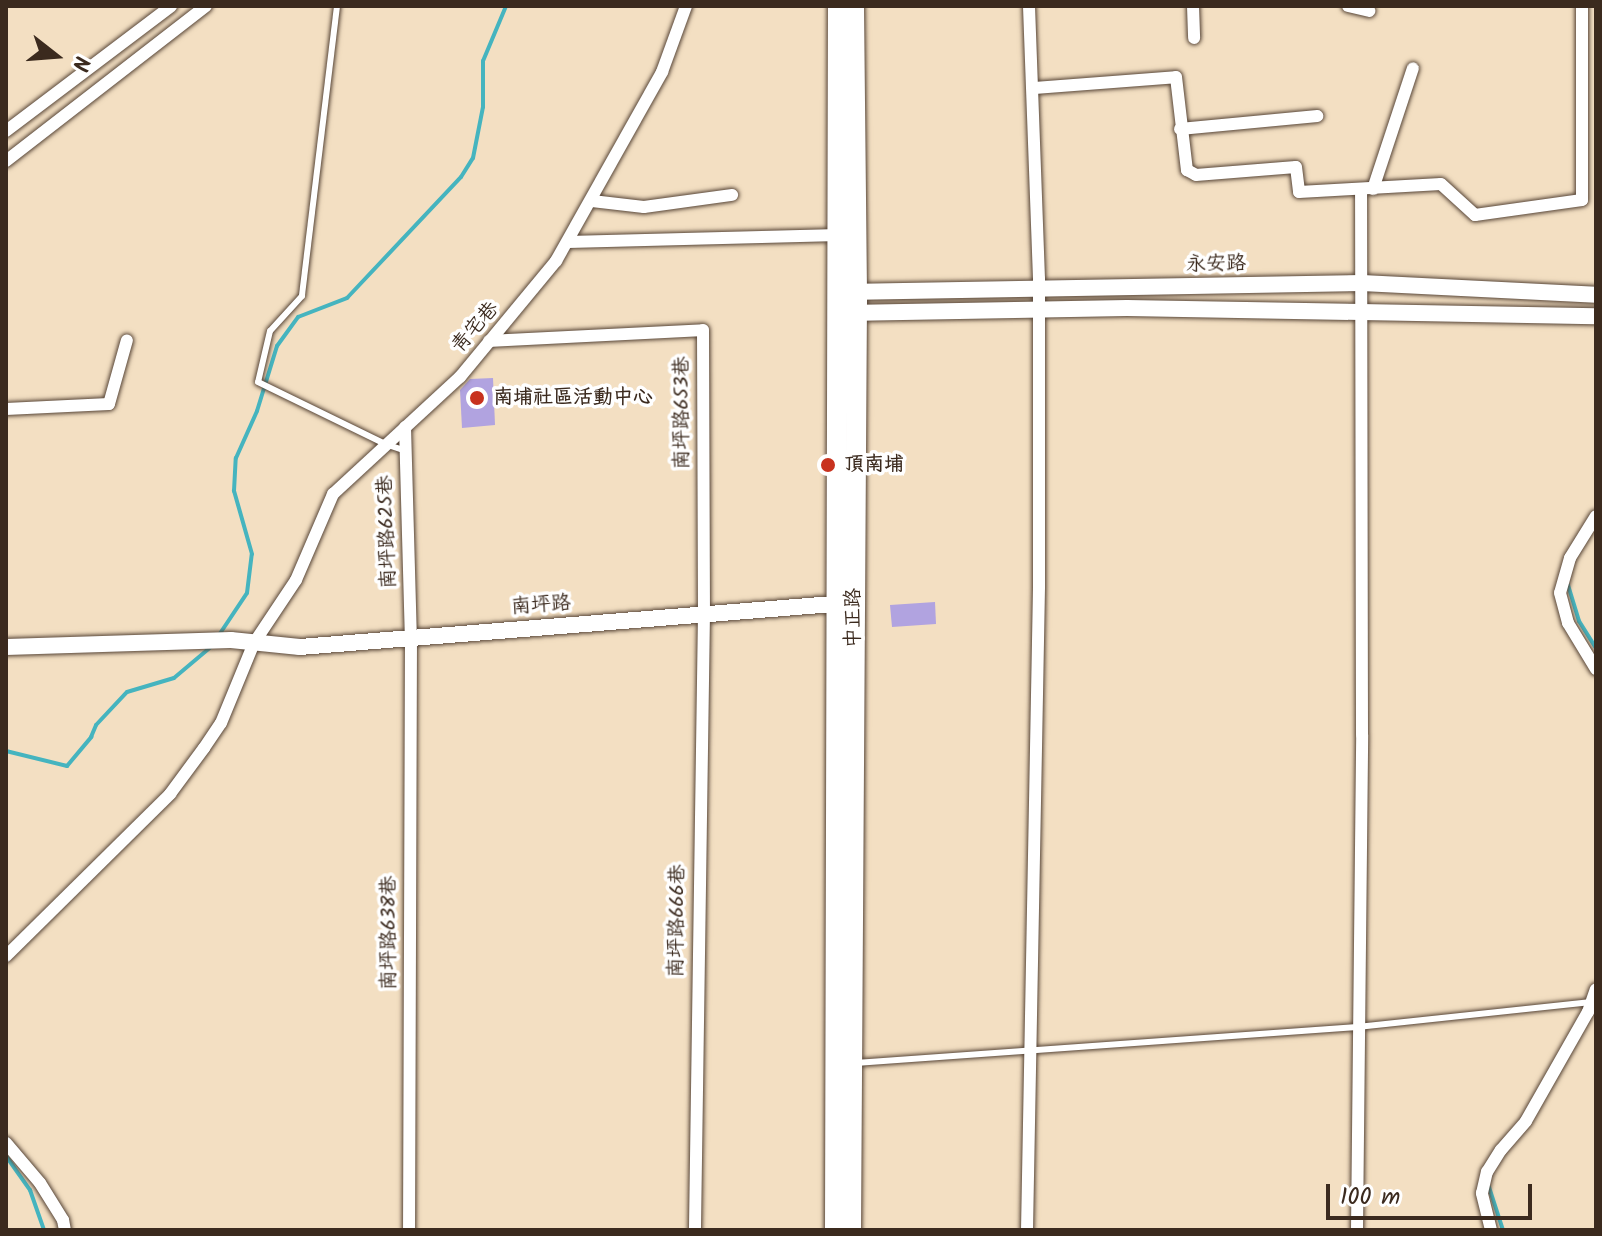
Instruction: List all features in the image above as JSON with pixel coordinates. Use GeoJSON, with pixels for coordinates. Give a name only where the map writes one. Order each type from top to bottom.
{"type":"FeatureCollection","features":[{"type":"Feature","properties":{"kind":"main road","name":"中正路"},"geometry":{"type":"LineString","coordinates":[[838,6],[839,235],[847,302]]}},
{"type":"Feature","properties":{"kind":"main road","name":"中正路"},"geometry":{"type":"LineString","coordinates":[[835,1230],[843,1064],[847,302],[854,6]]}},
{"type":"Feature","properties":{"kind":"main road","name":"中正路"},"geometry":{"type":"LineString","coordinates":[[843,1064],[851,1230]]}},
{"type":"Feature","properties":{"kind":"street"},"geometry":{"type":"LineString","coordinates":[[6,131],[171,6]]}},
{"type":"Feature","properties":{"kind":"street"},"geometry":{"type":"LineString","coordinates":[[6,161],[206,6]]}},
{"type":"Feature","properties":{"kind":"street","name":"青宅巷"},"geometry":{"type":"LineString","coordinates":[[6,956],[170,794],[221,723],[254,643],[296,580],[333,494],[460,377],[522,305],[568,242],[662,72],[686,6]]}},
{"type":"Feature","properties":{"kind":"street"},"geometry":{"type":"LineString","coordinates":[[1027,1230],[1039,587],[1038,288],[1029,6]]}},
{"type":"Feature","properties":{"kind":"street"},"geometry":{"type":"LineString","coordinates":[[1193,6],[1194,38]]}},
{"type":"Feature","properties":{"kind":"street"},"geometry":{"type":"LineString","coordinates":[[1348,6],[1369,11]]}},
{"type":"Feature","properties":{"kind":"street"},"geometry":{"type":"LineString","coordinates":[[1034,88],[1176,77],[1187,170],[1196,175],[1296,167],[1299,192],[1441,184],[1475,215],[1582,200],[1582,6]]}},
{"type":"Feature","properties":{"kind":"street"},"geometry":{"type":"LineString","coordinates":[[1357,1230],[1362,283],[1367,189],[1413,68]]}},
{"type":"Feature","properties":{"kind":"street"},"geometry":{"type":"LineString","coordinates":[[1180,129],[1317,116]]}},
{"type":"Feature","properties":{"kind":"street"},"geometry":{"type":"LineString","coordinates":[[592,201],[644,207],[732,195]]}},
{"type":"Feature","properties":{"kind":"street"},"geometry":{"type":"LineString","coordinates":[[568,242],[839,235]]}},
{"type":"Feature","properties":{"kind":"street","name":"永安路"},"geometry":{"type":"LineString","coordinates":[[847,302],[1038,288],[1362,283],[1596,295]]}},
{"type":"Feature","properties":{"kind":"street"},"geometry":{"type":"LineString","coordinates":[[847,302],[1038,309],[1362,310],[1596,316]]}},
{"type":"Feature","properties":{"kind":"street","name":"南坪路653巷"},"geometry":{"type":"LineString","coordinates":[[489,341],[703,330],[704,613]]}},
{"type":"Feature","properties":{"kind":"street"},"geometry":{"type":"LineString","coordinates":[[6,409],[109,404],[127,340]]}},
{"type":"Feature","properties":{"kind":"street","name":"南坪路625巷"},"geometry":{"type":"LineString","coordinates":[[405,427],[411,636]]}},
{"type":"Feature","properties":{"kind":"street"},"geometry":{"type":"LineString","coordinates":[[1596,516],[1570,558],[1560,593],[1568,623],[1596,669]]}},
{"type":"Feature","properties":{"kind":"street","name":"南坪路"},"geometry":{"type":"LineString","coordinates":[[6,647],[231,640],[300,647],[847,603]]}},
{"type":"Feature","properties":{"kind":"street","name":"南坪路666巷"},"geometry":{"type":"LineString","coordinates":[[695,1230],[704,613]]}},
{"type":"Feature","properties":{"kind":"street","name":"南坪路638巷"},"geometry":{"type":"LineString","coordinates":[[409,1230],[411,636]]}},
{"type":"Feature","properties":{"kind":"street"},"geometry":{"type":"LineString","coordinates":[[1491,1230],[1482,1193],[1487,1172],[1526,1121],[1596,989]]}},
{"type":"Feature","properties":{"kind":"street"},"geometry":{"type":"LineString","coordinates":[[6,1143],[40,1183],[63,1220],[65,1230]]}},
{"type":"Feature","properties":{"kind":"lane"},"geometry":{"type":"LineString","coordinates":[[337,6],[302,296],[270,331],[258,382],[385,444],[406,451]]}},
{"type":"Feature","properties":{"kind":"lane"},"geometry":{"type":"LineString","coordinates":[[843,1064],[1358,1027],[1591,1002]]}},
{"type":"Feature","properties":{"kind":"building","name":"南埔社區活動中心"},"geometry":{"type":"Polygon","coordinates":[[[493,378],[495,425],[462,428],[460,390],[470,379],[493,378]]]}},
{"type":"Feature","properties":{"kind":"building"},"geometry":{"type":"Polygon","coordinates":[[[935,602],[936,624],[892,627],[890,605],[935,602]]]}},
{"type":"Feature","properties":{"kind":"waterway"},"geometry":{"type":"LineString","coordinates":[[219,635],[247,593],[252,554],[234,491],[236,458],[257,411],[277,346],[298,317],[347,298],[461,177],[473,158],[483,107],[483,61],[506,6]]}},
{"type":"Feature","properties":{"kind":"waterway"},"geometry":{"type":"LineString","coordinates":[[1568,585],[1579,621],[1596,648]]}},
{"type":"Feature","properties":{"kind":"waterway"},"geometry":{"type":"LineString","coordinates":[[6,751],[67,766],[91,737],[96,725],[127,692],[174,678],[212,646]]}},
{"type":"Feature","properties":{"kind":"waterway"},"geometry":{"type":"LineString","coordinates":[[6,1156],[30,1190],[44,1230]]}},
{"type":"Feature","properties":{"kind":"waterway"},"geometry":{"type":"LineString","coordinates":[[1489,1187],[1503,1230]]}},
{"type":"Feature","properties":{"kind":"place","name":"南埔社區活動中心"},"geometry":{"type":"Point","coordinates":[477,398]}},
{"type":"Feature","properties":{"kind":"place","name":"頂南埔"},"geometry":{"type":"Point","coordinates":[828,465]}}]}
